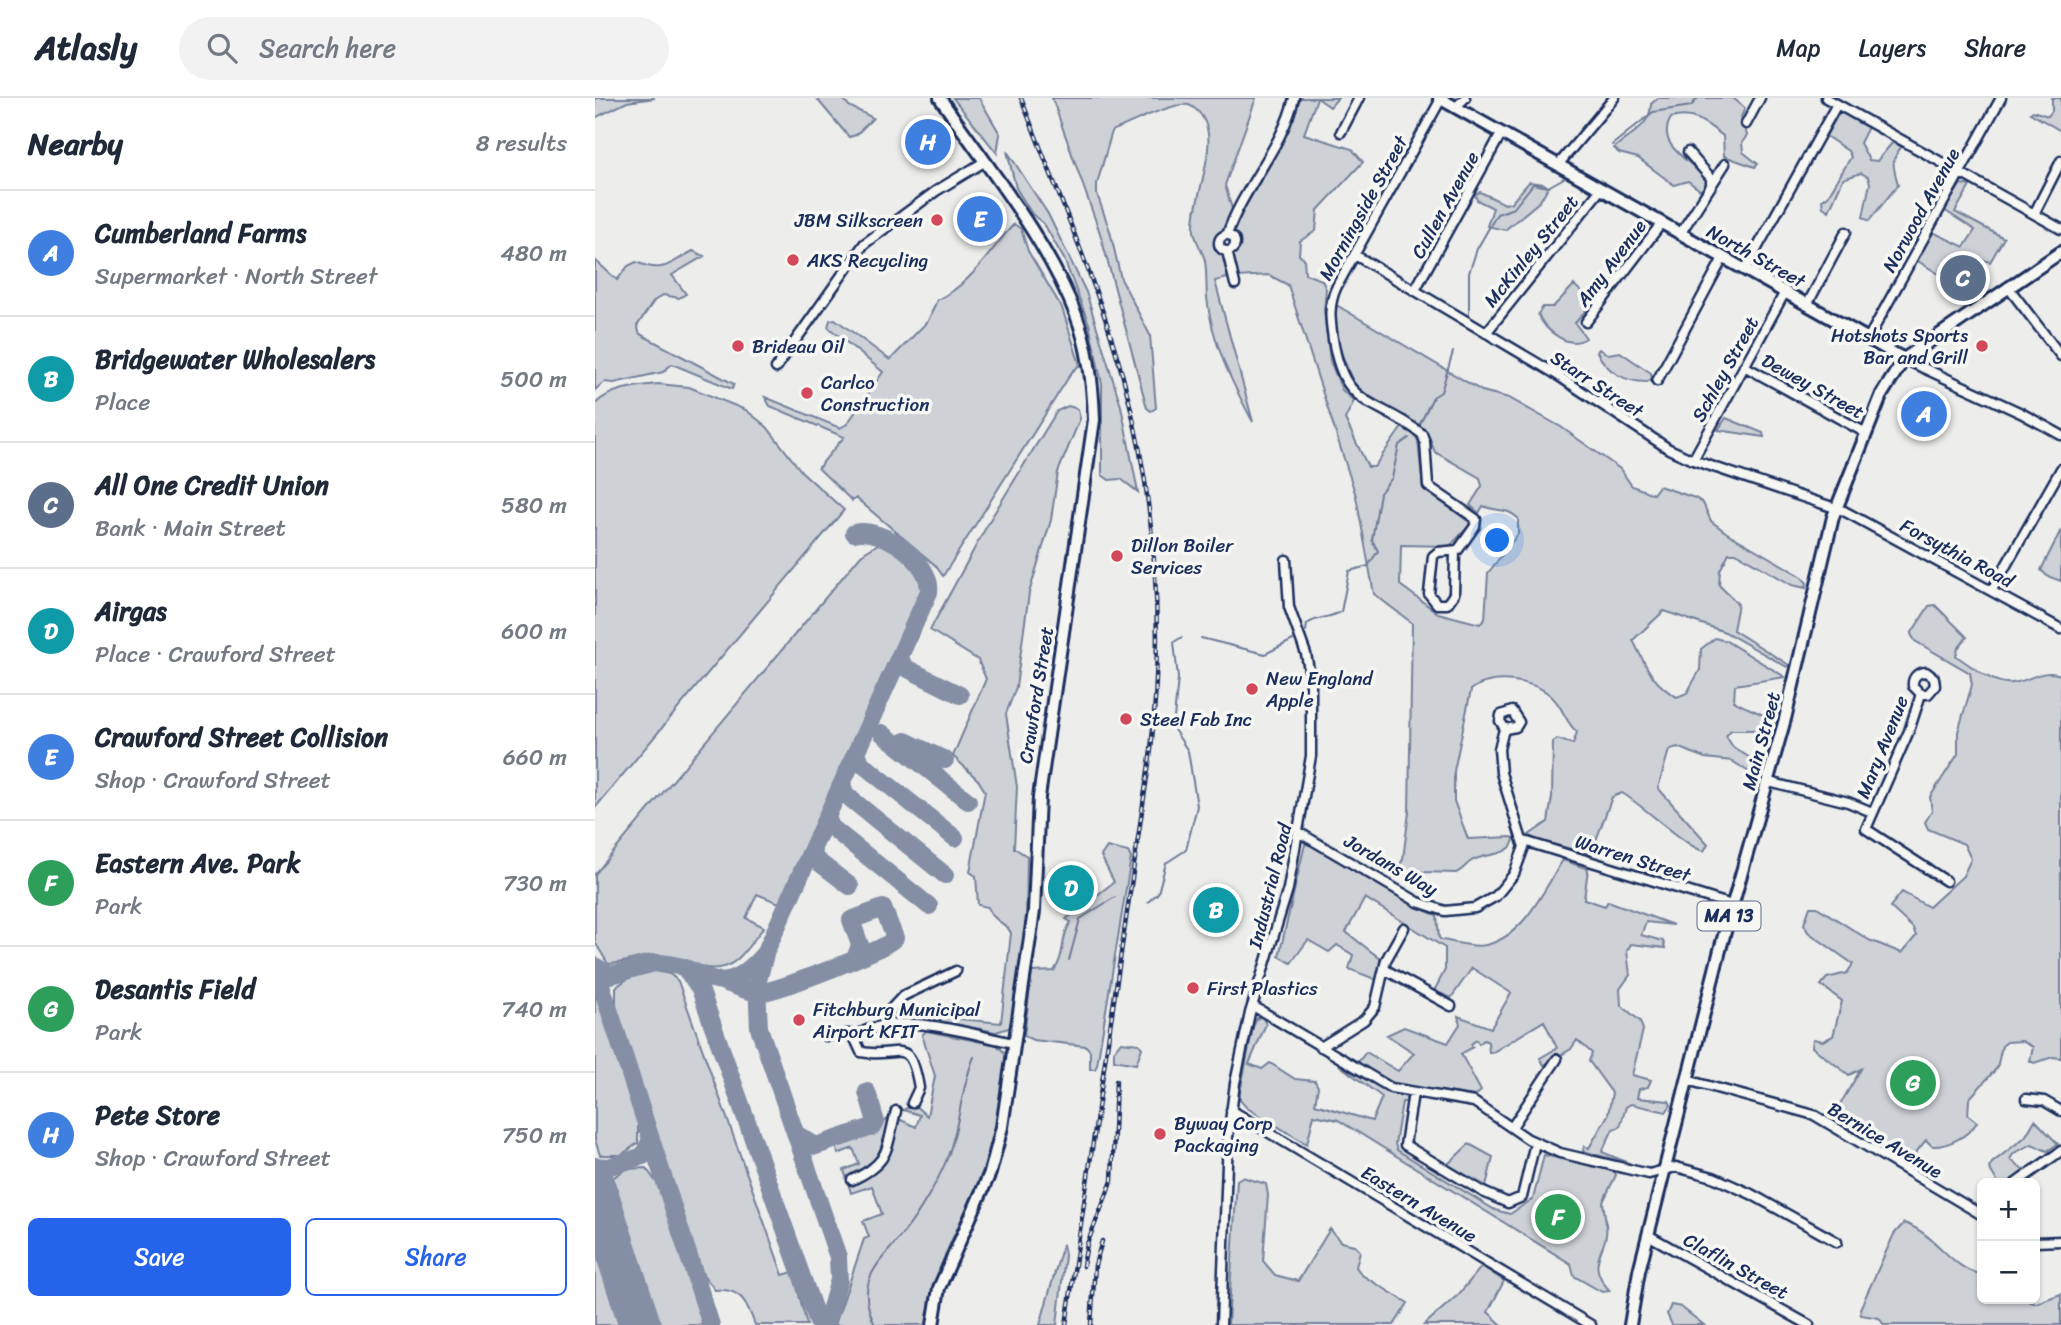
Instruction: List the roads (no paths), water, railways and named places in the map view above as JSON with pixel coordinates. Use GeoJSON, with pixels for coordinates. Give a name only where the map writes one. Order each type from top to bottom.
{"type":"FeatureCollection","features":[{"type":"Feature","properties":{"kind":"main road","name":"Crawford Street"},"geometry":{"type":"LineString","coordinates":[[933,1325],[943,1278],[996,1153],[1034,914],[1039,797],[1094,420],[1089,363],[1077,317],[1049,262],[940,98]]}},
{"type":"Feature","properties":{"kind":"main road","name":"North Street"},"geometry":{"type":"LineString","coordinates":[[1440,99],[1904,359]]}},
{"type":"Feature","properties":{"kind":"main road","name":"Main Street"},"geometry":{"type":"LineString","coordinates":[[1630,1325],[1687,1080],[1732,905],[1769,782],[1836,509],[1866,433],[1889,381],[1904,359],[1926,341],[2061,252]]}},
{"type":"Feature","properties":{"kind":"main road"},"geometry":{"type":"LineString","coordinates":[[1882,346],[1889,359],[1889,381]]}},
{"type":"Feature","properties":{"kind":"street"},"geometry":{"type":"LineString","coordinates":[[1235,284],[1227,251],[1235,243],[1232,236],[1227,235],[1248,188],[1285,125],[1294,98]]}},
{"type":"Feature","properties":{"kind":"street"},"geometry":{"type":"LineString","coordinates":[[1341,132],[1359,98]]}},
{"type":"Feature","properties":{"kind":"street"},"geometry":{"type":"LineString","coordinates":[[1455,108],[1465,98]]}},
{"type":"Feature","properties":{"kind":"street"},"geometry":{"type":"LineString","coordinates":[[1558,165],[1614,98]]}},
{"type":"Feature","properties":{"kind":"street"},"geometry":{"type":"LineString","coordinates":[[1746,124],[1761,98]]}},
{"type":"Feature","properties":{"kind":"street"},"geometry":{"type":"LineString","coordinates":[[1826,98],[2061,229]]}},
{"type":"Feature","properties":{"kind":"street","name":"Norwood Avenue"},"geometry":{"type":"LineString","coordinates":[[1868,339],[2001,98]]}},
{"type":"Feature","properties":{"kind":"street","name":"Morningside Street"},"geometry":{"type":"LineString","coordinates":[[1440,99],[1335,289],[1329,309],[1338,365],[1352,392],[1423,436],[1428,486],[1476,519],[1475,526],[1455,551],[1454,596],[1447,604],[1437,604],[1429,594],[1433,556],[1438,552],[1455,551]]}},
{"type":"Feature","properties":{"kind":"street"},"geometry":{"type":"LineString","coordinates":[[1745,270],[1837,104]]}},
{"type":"Feature","properties":{"kind":"street","name":"Cullen Avenue"},"geometry":{"type":"LineString","coordinates":[[1415,290],[1501,134]]}},
{"type":"Feature","properties":{"kind":"street"},"geometry":{"type":"LineString","coordinates":[[1688,152],[1711,178],[1711,188]]}},
{"type":"Feature","properties":{"kind":"street"},"geometry":{"type":"LineString","coordinates":[[776,368],[850,261],[870,238],[936,191],[984,162]]}},
{"type":"Feature","properties":{"kind":"street"},"geometry":{"type":"LineString","coordinates":[[2034,214],[2061,162]]}},
{"type":"Feature","properties":{"kind":"street"},"geometry":{"type":"LineString","coordinates":[[1680,234],[1725,164]]}},
{"type":"Feature","properties":{"kind":"street","name":"McKinley Street"},"geometry":{"type":"LineString","coordinates":[[1486,333],[1601,189]]}},
{"type":"Feature","properties":{"kind":"street","name":"Amy Avenue"},"geometry":{"type":"LineString","coordinates":[[1587,322],[1661,224]]}},
{"type":"Feature","properties":{"kind":"street"},"geometry":{"type":"LineString","coordinates":[[1807,305],[1846,232]]}},
{"type":"Feature","properties":{"kind":"street","name":"Starr Street"},"geometry":{"type":"LineString","coordinates":[[1355,255],[1486,333],[1669,449],[1693,460],[1836,509]]}},
{"type":"Feature","properties":{"kind":"street"},"geometry":{"type":"LineString","coordinates":[[1657,381],[1723,258]]}},
{"type":"Feature","properties":{"kind":"street"},"geometry":{"type":"LineString","coordinates":[[2008,287],[2061,356]]}},
{"type":"Feature","properties":{"kind":"street","name":"Schley Street"},"geometry":{"type":"LineString","coordinates":[[1693,460],[1785,292]]}},
{"type":"Feature","properties":{"kind":"street"},"geometry":{"type":"LineString","coordinates":[[1926,341],[1922,355],[1928,369]]}},
{"type":"Feature","properties":{"kind":"street","name":"North Street"},"geometry":{"type":"LineString","coordinates":[[1904,359],[2061,435]]}},
{"type":"Feature","properties":{"kind":"street","name":"Dewey Street"},"geometry":{"type":"LineString","coordinates":[[1744,366],[1866,433]]}},
{"type":"Feature","properties":{"kind":"street"},"geometry":{"type":"LineString","coordinates":[[1991,590],[2061,469]]}},
{"type":"Feature","properties":{"kind":"street","name":"Forsythia Road"},"geometry":{"type":"LineString","coordinates":[[1836,509],[2061,629]]}},
{"type":"Feature","properties":{"kind":"street","name":"Industrial Road"},"geometry":{"type":"LineString","coordinates":[[1221,1325],[1231,1110],[1240,1056],[1280,917],[1300,833],[1313,732],[1308,660],[1289,607],[1285,584],[1286,559]]}},
{"type":"Feature","properties":{"kind":"street","name":"Mary Avenue"},"geometry":{"type":"LineString","coordinates":[[1873,811],[1909,731],[1921,694]]}},
{"type":"Feature","properties":{"kind":"street"},"geometry":{"type":"LineString","coordinates":[[1505,729],[1499,748],[1501,773],[1524,841]]}},
{"type":"Feature","properties":{"kind":"street"},"geometry":{"type":"LineString","coordinates":[[1769,782],[1873,811],[1866,829],[1947,881]]}},
{"type":"Feature","properties":{"kind":"street","name":"Jordans Way"},"geometry":{"type":"LineString","coordinates":[[1300,833],[1423,905],[1451,912],[1475,908],[1500,892],[1514,874],[1524,841]]}},
{"type":"Feature","properties":{"kind":"street","name":"Warren Street"},"geometry":{"type":"LineString","coordinates":[[1524,841],[1732,905]]}},
{"type":"Feature","properties":{"kind":"street"},"geometry":{"type":"LineString","coordinates":[[1321,1047],[1369,1016],[1378,1000],[1390,951],[1404,928]]}},
{"type":"Feature","properties":{"kind":"street"},"geometry":{"type":"LineString","coordinates":[[1384,969],[1451,1006]]}},
{"type":"Feature","properties":{"kind":"street"},"geometry":{"type":"LineString","coordinates":[[889,1023],[889,1011],[903,996],[956,971]]}},
{"type":"Feature","properties":{"kind":"street"},"geometry":{"type":"LineString","coordinates":[[1253,1006],[1386,1086],[1413,1093],[1471,1100],[1535,1143],[1560,1153],[1649,1174],[1665,1169],[1686,1169],[1729,1183],[1837,1242]]}},
{"type":"Feature","properties":{"kind":"street"},"geometry":{"type":"LineString","coordinates":[[826,1036],[843,1033],[854,1037],[889,1023],[911,1024],[1014,1042]]}},
{"type":"Feature","properties":{"kind":"street"},"geometry":{"type":"LineString","coordinates":[[854,1037],[861,1052],[872,1055],[896,1050],[910,1057],[919,1091],[912,1103]]}},
{"type":"Feature","properties":{"kind":"street"},"geometry":{"type":"LineString","coordinates":[[1512,1127],[1557,1059]]}},
{"type":"Feature","properties":{"kind":"street","name":"Bernice Avenue"},"geometry":{"type":"LineString","coordinates":[[1687,1080],[1817,1117],[1977,1210]]}},
{"type":"Feature","properties":{"kind":"street"},"geometry":{"type":"LineString","coordinates":[[1413,1093],[1405,1145],[1473,1186],[1508,1203],[1522,1197],[1535,1143]]}},
{"type":"Feature","properties":{"kind":"street"},"geometry":{"type":"LineString","coordinates":[[2026,1099],[2044,1101],[2061,1111]]}},
{"type":"Feature","properties":{"kind":"street","name":"Eastern Avenue"},"geometry":{"type":"LineString","coordinates":[[1231,1110],[1591,1325]]}},
{"type":"Feature","properties":{"kind":"street"},"geometry":{"type":"LineString","coordinates":[[852,1180],[872,1171],[882,1162],[896,1111]]}},
{"type":"Feature","properties":{"kind":"street"},"geometry":{"type":"LineString","coordinates":[[2023,1178],[2061,1151]]}},
{"type":"Feature","properties":{"kind":"street","name":"Claflin Street"},"geometry":{"type":"LineString","coordinates":[[1649,1235],[1809,1325]]}},
{"type":"Feature","properties":{"kind":"street"},"geometry":{"type":"LineString","coordinates":[[2040,1242],[2061,1241]]}},
{"type":"Feature","properties":{"kind":"waterway"},"geometry":{"type":"LineString","coordinates":[[1612,145],[1653,112],[1691,106],[1698,98]]}},
{"type":"Feature","properties":{"kind":"waterway"},"geometry":{"type":"LineString","coordinates":[[1469,316],[1469,273],[1477,249],[1497,214],[1514,208],[1533,184],[1548,187],[1564,178]]}},
{"type":"Feature","properties":{"kind":"waterway"},"geometry":{"type":"LineString","coordinates":[[1419,426],[1433,397],[1441,392],[1453,352]]}},
{"type":"Feature","properties":{"kind":"waterway"},"geometry":{"type":"LineString","coordinates":[[1306,631],[1307,624],[1341,612],[1349,571],[1368,566],[1378,551],[1372,540],[1380,493],[1392,478],[1399,445],[1409,438]]}},
{"type":"Feature","properties":{"kind":"waterway"},"geometry":{"type":"LineString","coordinates":[[1148,902],[1158,893],[1166,863],[1186,850],[1197,806],[1188,751],[1173,728],[1178,678],[1174,642],[1182,637]]}},
{"type":"Feature","properties":{"kind":"waterway"},"geometry":{"type":"LineString","coordinates":[[1201,638],[1265,654],[1293,640]]}},
{"type":"Feature","properties":{"kind":"waterway"},"geometry":{"type":"LineString","coordinates":[[1069,960],[1080,919],[1115,897]]}},
{"type":"Feature","properties":{"kind":"waterway"},"geometry":{"type":"LineString","coordinates":[[875,1325],[869,1309],[868,1284],[878,1263],[916,1216],[942,1169],[951,1148],[974,1057]]}},
{"type":"Feature","properties":{"kind":"railway"},"geometry":{"type":"LineString","coordinates":[[1021,98],[1089,271],[1123,377],[1150,516],[1157,609],[1151,750],[1066,1325]]}},
{"type":"Feature","properties":{"kind":"railway"},"geometry":{"type":"LineString","coordinates":[[1083,1266],[1087,1244],[1112,1181],[1116,1081]]}},
{"type":"Feature","properties":{"kind":"railway"},"geometry":{"type":"LineString","coordinates":[[1091,1325],[1095,1265],[1102,1241]]}},
{"type":"Feature","properties":{"kind":"place","name":"Pete Store"},"geometry":{"type":"Point","coordinates":[928,142]}},
{"type":"Feature","properties":{"kind":"place","name":"Crawford Street Collision"},"geometry":{"type":"Point","coordinates":[980,219]}},
{"type":"Feature","properties":{"kind":"place","name":"JBM Silkscreen"},"geometry":{"type":"Point","coordinates":[937,220]}},
{"type":"Feature","properties":{"kind":"place","name":"AKS Recycling"},"geometry":{"type":"Point","coordinates":[793,260]}},
{"type":"Feature","properties":{"kind":"place","name":"All One Credit Union"},"geometry":{"type":"Point","coordinates":[1963,278]}},
{"type":"Feature","properties":{"kind":"place","name":"Brideau Oil"},"geometry":{"type":"Point","coordinates":[738,346]}},
{"type":"Feature","properties":{"kind":"place","name":"Hotshots Sports Bar and Grill"},"geometry":{"type":"Point","coordinates":[1982,346]}},
{"type":"Feature","properties":{"kind":"place","name":"Carlco Construction"},"geometry":{"type":"Point","coordinates":[807,393]}},
{"type":"Feature","properties":{"kind":"place","name":"Cumberland Farms"},"geometry":{"type":"Point","coordinates":[1924,414]}},
{"type":"Feature","properties":{"kind":"place","name":"Dillon Boiler Services"},"geometry":{"type":"Point","coordinates":[1117,556]}},
{"type":"Feature","properties":{"kind":"place","name":"New England Apple"},"geometry":{"type":"Point","coordinates":[1252,689]}},
{"type":"Feature","properties":{"kind":"place","name":"Steel Fab Inc"},"geometry":{"type":"Point","coordinates":[1126,719]}},
{"type":"Feature","properties":{"kind":"place","name":"Airgas"},"geometry":{"type":"Point","coordinates":[1071,888]}},
{"type":"Feature","properties":{"kind":"place","name":"Bridgewater Wholesalers"},"geometry":{"type":"Point","coordinates":[1216,910]}},
{"type":"Feature","properties":{"kind":"place","name":"First Plastics"},"geometry":{"type":"Point","coordinates":[1193,988]}},
{"type":"Feature","properties":{"kind":"place","name":"Fitchburg Municipal Airport KFIT"},"geometry":{"type":"Point","coordinates":[799,1020]}},
{"type":"Feature","properties":{"kind":"place","name":"Desantis Field"},"geometry":{"type":"Point","coordinates":[1913,1083]}},
{"type":"Feature","properties":{"kind":"place","name":"Byway Corp Packaging"},"geometry":{"type":"Point","coordinates":[1160,1134]}},
{"type":"Feature","properties":{"kind":"place","name":"Eastern Ave. Park"},"geometry":{"type":"Point","coordinates":[1558,1217]}}]}
